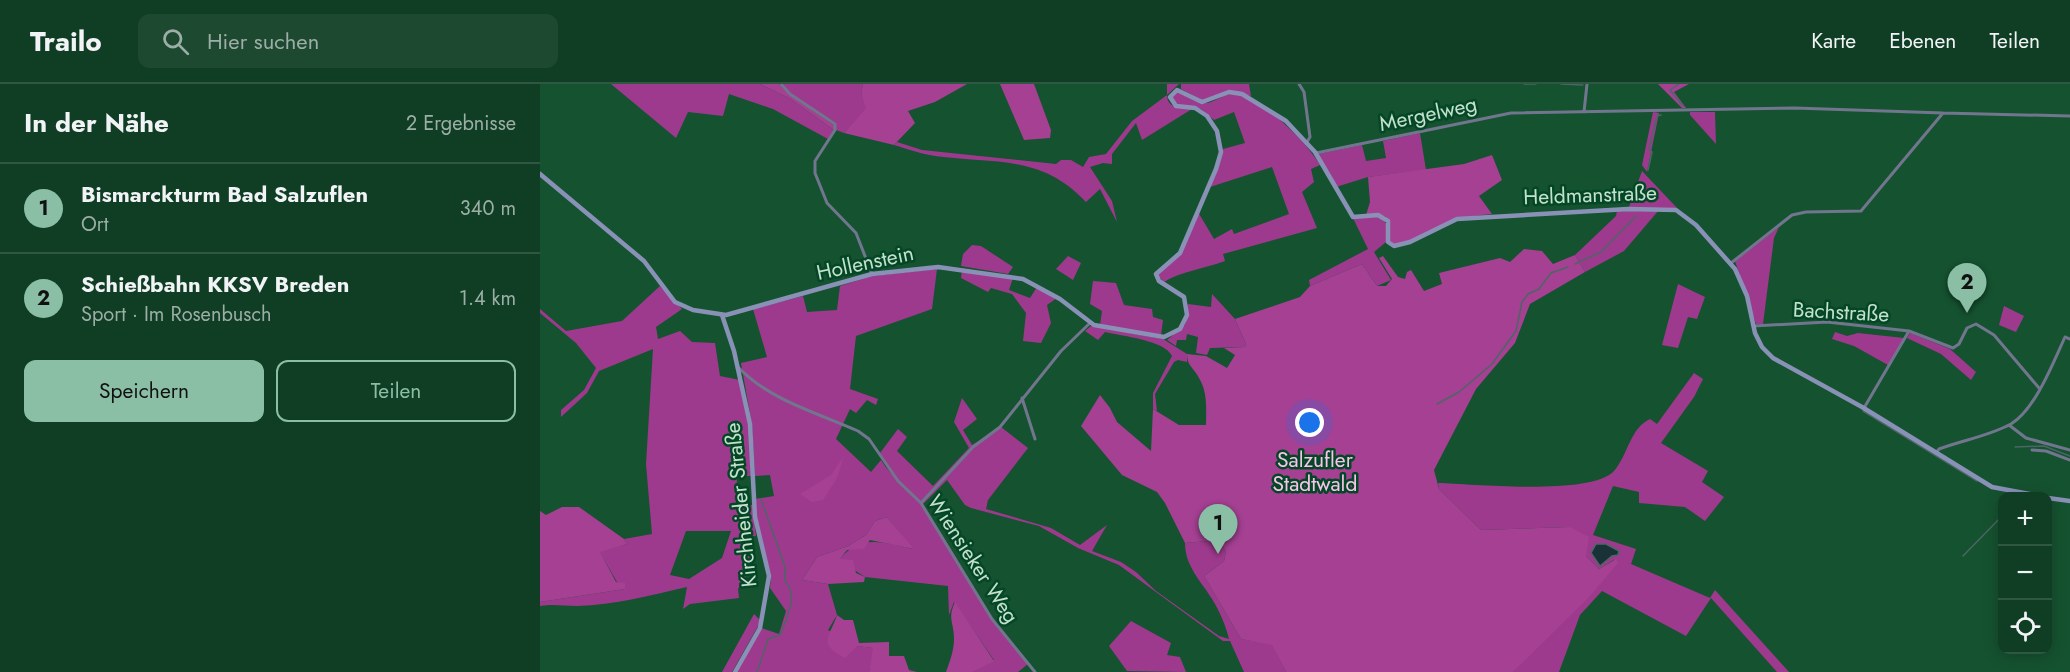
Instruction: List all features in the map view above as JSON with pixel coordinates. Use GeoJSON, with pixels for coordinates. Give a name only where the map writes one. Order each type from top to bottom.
{"type":"FeatureCollection","features":[{"type":"Feature","properties":{"kind":"main road","name":"Heldmanstraße"},"geometry":{"type":"LineString","coordinates":[[1184,297],[1159,281],[1156,274],[1179,253],[1216,169],[1220,146],[1212,123],[1201,111],[1171,103],[1173,92],[1181,90],[1202,102],[1229,93],[1242,94],[1286,121],[1307,142],[1316,153],[1348,213],[1359,218],[1378,215],[1384,218],[1389,225],[1388,242],[1394,246],[1410,242],[1457,219],[1672,208],[1687,216],[1731,263],[1744,288],[1753,326],[1762,347],[1781,364],[1864,408],[1992,487],[2019,492]]}},
{"type":"Feature","properties":{"kind":"main road"},"geometry":{"type":"LineString","coordinates":[[540,174],[644,261],[675,302],[693,310],[722,315]]}},
{"type":"Feature","properties":{"kind":"main road","name":"Hollenstein"},"geometry":{"type":"LineString","coordinates":[[722,315],[872,274],[938,267],[1023,279],[1069,304],[1090,323],[1159,337],[1171,336],[1184,324],[1187,308],[1184,297]]}},
{"type":"Feature","properties":{"kind":"main road","name":"Kirchheider Straße"},"geometry":{"type":"LineString","coordinates":[[722,315],[738,366],[750,424],[756,528],[769,576],[760,628],[735,672]]}},
{"type":"Feature","properties":{"kind":"main road"},"geometry":{"type":"LineString","coordinates":[[2052,499],[2070,501]]}},
{"type":"Feature","properties":{"kind":"street"},"geometry":{"type":"LineString","coordinates":[[781,84],[790,94],[835,124],[835,130],[815,161],[815,173],[827,203],[856,233],[872,274]]}},
{"type":"Feature","properties":{"kind":"street"},"geometry":{"type":"LineString","coordinates":[[1299,84],[1304,92],[1310,137],[1307,142]]}},
{"type":"Feature","properties":{"kind":"street"},"geometry":{"type":"LineString","coordinates":[[1584,112],[1587,84]]}},
{"type":"Feature","properties":{"kind":"street","name":"Mergelweg"},"geometry":{"type":"LineString","coordinates":[[1316,153],[1511,113],[1795,108],[2070,116]]}},
{"type":"Feature","properties":{"kind":"street"},"geometry":{"type":"LineString","coordinates":[[1731,263],[1792,215],[1806,212],[1861,211],[1943,113]]}},
{"type":"Feature","properties":{"kind":"street","name":"Bachstraße"},"geometry":{"type":"LineString","coordinates":[[1753,326],[1827,322],[1909,331],[1864,408]]}},
{"type":"Feature","properties":{"kind":"street"},"geometry":{"type":"LineString","coordinates":[[921,502],[973,447],[1000,427],[1061,351],[1090,323]]}},
{"type":"Feature","properties":{"kind":"street"},"geometry":{"type":"LineString","coordinates":[[1909,331],[1953,348],[1969,326],[1982,327],[1994,335],[2039,388]]}},
{"type":"Feature","properties":{"kind":"street"},"geometry":{"type":"LineString","coordinates":[[1936,453],[1940,449],[2009,425],[2022,414],[2050,370],[2065,337],[2070,339]]}},
{"type":"Feature","properties":{"kind":"street","name":"Wiensieker Weg"},"geometry":{"type":"LineString","coordinates":[[738,366],[758,385],[772,393],[863,434],[887,469],[921,502],[992,619],[1035,672]]}},
{"type":"Feature","properties":{"kind":"street"},"geometry":{"type":"LineString","coordinates":[[1022,398],[1035,439]]}},
{"type":"Feature","properties":{"kind":"street"},"geometry":{"type":"LineString","coordinates":[[2009,425],[2026,438],[2070,450]]}},
{"type":"Feature","properties":{"kind":"street"},"geometry":{"type":"LineString","coordinates":[[2032,450],[2046,451],[2070,460]]}},
{"type":"Feature","properties":{"kind":"shaded area"},"geometry":{"type":"Polygon","coordinates":[[[611,84],[760,84],[789,98],[834,130],[828,139],[773,109],[729,94],[723,116],[688,112],[676,138],[611,84]]]}},
{"type":"Feature","properties":{"kind":"shaded area"},"geometry":{"type":"Polygon","coordinates":[[[782,84],[863,84],[861,93],[867,108],[844,133],[836,130],[836,123],[789,94],[782,84]]]}},
{"type":"Feature","properties":{"kind":"shaded area"},"geometry":{"type":"Polygon","coordinates":[[[1167,84],[1179,84],[1167,95],[1167,84]]]}},
{"type":"Feature","properties":{"kind":"shaded area"},"geometry":{"type":"Polygon","coordinates":[[[1181,84],[1249,84],[1251,96],[1229,91],[1202,100],[1181,89],[1181,84]]]}},
{"type":"Feature","properties":{"kind":"shaded area"},"geometry":{"type":"Polygon","coordinates":[[[1177,92],[1202,103],[1211,102],[1230,94],[1244,97],[1282,121],[1320,165],[1311,169],[1314,182],[1302,192],[1317,228],[1223,254],[1225,261],[1178,275],[1164,282],[1158,276],[1159,272],[1180,254],[1198,212],[1214,239],[1232,229],[1234,234],[1289,214],[1272,167],[1210,187],[1223,149],[1245,143],[1234,112],[1214,120],[1201,109],[1177,105],[1172,97],[1177,92]]]}},
{"type":"Feature","properties":{"kind":"shaded area"},"geometry":{"type":"Polygon","coordinates":[[[1167,95],[1172,105],[1192,109],[1142,140],[1136,123],[1112,154],[1112,164],[1103,163],[1090,167],[1112,201],[1117,222],[1100,189],[1086,202],[1069,187],[1034,168],[997,161],[935,156],[894,145],[897,142],[922,150],[1056,164],[1061,160],[1071,160],[1083,167],[1089,157],[1106,154],[1132,121],[1167,95]]]}},
{"type":"Feature","properties":{"kind":"shaded area"},"geometry":{"type":"Polygon","coordinates":[[[1653,112],[1659,113],[1647,172],[1642,165],[1653,112]]]}},
{"type":"Feature","properties":{"kind":"shaded area"},"geometry":{"type":"Polygon","coordinates":[[[1690,112],[1715,112],[1716,144],[1690,115],[1690,112]]]}},
{"type":"Feature","properties":{"kind":"shaded area"},"geometry":{"type":"Polygon","coordinates":[[[1420,133],[1426,170],[1368,177],[1336,187],[1318,154],[1362,145],[1366,161],[1386,158],[1383,141],[1420,133]]]}},
{"type":"Feature","properties":{"kind":"shaded area"},"geometry":{"type":"Polygon","coordinates":[[[1642,171],[1678,209],[1629,207],[1642,171]]]}},
{"type":"Feature","properties":{"kind":"shaded area"},"geometry":{"type":"Polygon","coordinates":[[[1659,210],[1624,251],[1585,272],[1575,255],[1616,216],[1617,211],[1659,210]]]}},
{"type":"Feature","properties":{"kind":"shaded area"},"geometry":{"type":"Polygon","coordinates":[[[1378,216],[1388,225],[1386,242],[1374,252],[1391,280],[1377,286],[1362,264],[1310,286],[1309,280],[1368,249],[1353,218],[1378,216]]]}},
{"type":"Feature","properties":{"kind":"shaded area"},"geometry":{"type":"Polygon","coordinates":[[[1779,227],[1774,238],[1763,324],[1756,324],[1735,261],[1779,227]]]}},
{"type":"Feature","properties":{"kind":"shaded area"},"geometry":{"type":"Polygon","coordinates":[[[972,245],[981,246],[1013,267],[1008,274],[961,266],[963,254],[972,245]]]}},
{"type":"Feature","properties":{"kind":"shaded area"},"geometry":{"type":"Polygon","coordinates":[[[1068,256],[1081,263],[1073,280],[1056,269],[1068,256]]]}},
{"type":"Feature","properties":{"kind":"shaded area"},"geometry":{"type":"Polygon","coordinates":[[[937,269],[932,309],[856,336],[850,389],[878,399],[876,405],[867,400],[856,413],[850,409],[836,439],[871,472],[881,460],[916,498],[948,544],[998,626],[1028,664],[1018,672],[973,672],[994,660],[954,602],[949,615],[948,586],[865,577],[839,560],[847,552],[864,543],[883,543],[913,549],[887,517],[875,521],[866,535],[848,546],[817,557],[802,580],[828,584],[837,615],[828,630],[857,646],[874,648],[869,672],[737,672],[761,628],[779,634],[786,611],[770,588],[771,577],[759,537],[755,499],[774,496],[770,475],[755,476],[752,425],[741,363],[767,357],[753,309],[803,296],[807,312],[837,310],[840,286],[872,276],[937,269]]]}},
{"type":"Feature","properties":{"kind":"shaded area"},"geometry":{"type":"Polygon","coordinates":[[[962,270],[1013,278],[1009,290],[1030,298],[1037,287],[1057,298],[1047,305],[1051,323],[1041,343],[1023,341],[1026,313],[1012,294],[991,288],[988,292],[961,278],[962,270]]]}},
{"type":"Feature","properties":{"kind":"shaded area"},"geometry":{"type":"Polygon","coordinates":[[[1093,281],[1116,283],[1124,305],[1152,309],[1153,317],[1163,320],[1161,335],[1100,325],[1102,311],[1090,304],[1093,281]]]}},
{"type":"Feature","properties":{"kind":"shaded area"},"geometry":{"type":"Polygon","coordinates":[[[1678,284],[1705,297],[1697,319],[1688,317],[1678,348],[1662,345],[1678,284]]]}},
{"type":"Feature","properties":{"kind":"shaded area"},"geometry":{"type":"Polygon","coordinates":[[[660,286],[682,309],[656,327],[658,339],[680,331],[692,342],[715,343],[720,376],[740,380],[749,425],[751,476],[737,476],[736,505],[753,505],[756,536],[752,536],[749,572],[738,589],[739,598],[690,604],[683,609],[687,587],[605,604],[540,606],[540,602],[625,589],[617,582],[599,551],[627,544],[624,539],[652,534],[646,464],[653,349],[599,371],[587,393],[561,417],[561,410],[584,390],[596,368],[576,343],[540,313],[540,309],[566,331],[622,321],[660,286]],[[686,531],[670,575],[689,579],[722,558],[731,531],[686,531]]]}},
{"type":"Feature","properties":{"kind":"shaded area"},"geometry":{"type":"Polygon","coordinates":[[[1212,294],[1235,319],[1246,344],[1245,347],[1210,348],[1207,355],[1196,353],[1198,337],[1187,334],[1186,340],[1177,340],[1176,346],[1167,340],[1185,325],[1188,304],[1211,307],[1212,294]]]}},
{"type":"Feature","properties":{"kind":"shaded area"},"geometry":{"type":"Polygon","coordinates":[[[2004,306],[2024,316],[2016,332],[1999,325],[2004,306]]]}},
{"type":"Feature","properties":{"kind":"shaded area"},"geometry":{"type":"Polygon","coordinates":[[[1091,326],[1163,339],[1187,354],[1187,362],[1178,360],[1174,362],[1155,394],[1157,411],[1153,409],[1153,393],[1172,356],[1161,346],[1131,337],[1105,332],[1098,340],[1085,331],[1091,326]]]}},
{"type":"Feature","properties":{"kind":"shaded area"},"geometry":{"type":"Polygon","coordinates":[[[1835,332],[1847,336],[1858,333],[1904,338],[1888,365],[1854,346],[1832,339],[1835,332]]]}},
{"type":"Feature","properties":{"kind":"shaded area"},"geometry":{"type":"Polygon","coordinates":[[[1910,333],[1950,349],[1976,372],[1971,380],[1941,354],[1907,338],[1910,333]]]}},
{"type":"Feature","properties":{"kind":"shaded area"},"geometry":{"type":"Polygon","coordinates":[[[1694,373],[1703,379],[1694,397],[1661,443],[1708,471],[1702,482],[1724,497],[1705,521],[1685,507],[1639,503],[1639,492],[1613,486],[1593,535],[1636,549],[1631,564],[1710,598],[1715,590],[1789,672],[1777,672],[1711,598],[1686,636],[1602,591],[1580,615],[1559,672],[1513,672],[1615,559],[1599,569],[1586,556],[1570,527],[1481,530],[1439,489],[1438,483],[1531,487],[1582,484],[1601,479],[1619,465],[1634,435],[1643,423],[1650,419],[1657,424],[1694,373]]]}},
{"type":"Feature","properties":{"kind":"shaded area"},"geometry":{"type":"Polygon","coordinates":[[[962,398],[977,419],[963,430],[972,445],[1001,427],[1028,448],[988,500],[986,509],[1051,528],[1080,545],[1107,525],[1092,551],[1121,562],[1136,572],[1156,591],[1219,636],[1229,639],[1220,613],[1194,573],[1185,543],[1219,540],[1226,552],[1224,561],[1204,576],[1241,639],[1272,644],[1286,672],[1244,672],[1230,641],[1223,641],[1119,565],[1078,548],[1039,526],[971,508],[965,505],[947,480],[923,504],[899,481],[880,453],[898,429],[907,437],[897,451],[933,486],[969,448],[954,422],[962,398]]]}},
{"type":"Feature","properties":{"kind":"shaded area"},"geometry":{"type":"Polygon","coordinates":[[[754,614],[761,621],[732,672],[722,672],[754,614]]]}},
{"type":"Feature","properties":{"kind":"shaded area"},"geometry":{"type":"Polygon","coordinates":[[[1131,621],[1171,643],[1167,655],[1180,657],[1186,672],[1127,671],[1109,646],[1131,621]]]}},
{"type":"Feature","properties":{"kind":"green space"},"geometry":{"type":"Polygon","coordinates":[[[760,84],[779,84],[789,94],[834,125],[834,130],[789,98],[760,84]]]}},
{"type":"Feature","properties":{"kind":"green space"},"geometry":{"type":"Polygon","coordinates":[[[863,84],[967,84],[935,102],[908,111],[915,123],[894,145],[844,133],[866,108],[861,93],[863,84]]]}},
{"type":"Feature","properties":{"kind":"green space"},"geometry":{"type":"Polygon","coordinates":[[[1000,84],[1034,84],[1051,130],[1050,138],[1024,140],[1000,84]]]}},
{"type":"Feature","properties":{"kind":"green space"},"geometry":{"type":"Polygon","coordinates":[[[1658,84],[1689,84],[1674,92],[1686,108],[1682,108],[1658,84]]]}},
{"type":"Feature","properties":{"kind":"green space"},"geometry":{"type":"Polygon","coordinates":[[[1492,155],[1502,180],[1479,196],[1492,214],[1456,218],[1409,241],[1394,245],[1389,240],[1390,225],[1385,216],[1366,215],[1370,202],[1368,177],[1464,164],[1492,155]]]}},
{"type":"Feature","properties":{"kind":"green space","name":"Salzufler Stadtwald"},"geometry":{"type":"Polygon","coordinates":[[[1524,249],[1542,251],[1553,264],[1575,255],[1585,272],[1530,304],[1515,343],[1476,389],[1434,470],[1439,489],[1481,530],[1570,527],[1589,537],[1586,556],[1599,569],[1616,559],[1618,563],[1589,597],[1513,672],[1286,672],[1272,645],[1241,639],[1204,576],[1224,561],[1226,552],[1219,540],[1185,543],[1157,492],[1122,475],[1081,426],[1100,395],[1117,422],[1151,451],[1153,409],[1179,425],[1206,425],[1204,389],[1189,364],[1187,354],[1206,356],[1227,368],[1235,355],[1224,348],[1245,347],[1246,344],[1235,319],[1300,297],[1310,286],[1362,264],[1377,286],[1386,286],[1392,279],[1379,258],[1383,256],[1398,277],[1405,279],[1407,272],[1411,270],[1424,291],[1442,284],[1439,273],[1500,258],[1510,262],[1524,249]]]}},
{"type":"Feature","properties":{"kind":"green space"},"geometry":{"type":"Polygon","coordinates":[[[844,456],[837,478],[823,500],[812,502],[800,494],[831,475],[844,456]]]}},
{"type":"Feature","properties":{"kind":"green space"},"geometry":{"type":"Polygon","coordinates":[[[562,507],[579,507],[624,539],[627,544],[600,552],[616,582],[625,583],[625,589],[540,602],[540,511],[546,515],[562,507]]]}},
{"type":"Feature","properties":{"kind":"green space"},"geometry":{"type":"Polygon","coordinates":[[[887,517],[914,549],[870,540],[864,549],[847,550],[840,559],[853,560],[856,573],[865,577],[864,582],[828,584],[802,580],[817,557],[848,546],[866,535],[875,521],[887,517]]]}},
{"type":"Feature","properties":{"kind":"green space"},"geometry":{"type":"Polygon","coordinates":[[[955,602],[994,661],[973,672],[946,672],[953,647],[954,633],[951,617],[955,602]]]}},
{"type":"Feature","properties":{"kind":"green space"},"geometry":{"type":"Polygon","coordinates":[[[837,615],[844,620],[853,620],[859,643],[889,642],[889,656],[904,656],[909,670],[917,672],[869,672],[873,648],[857,646],[845,658],[836,653],[828,644],[828,639],[837,615]]]}},
{"type":"Feature","properties":{"kind":"water"},"geometry":{"type":"Polygon","coordinates":[[[1596,544],[1606,544],[1619,551],[1618,555],[1612,556],[1600,566],[1591,553],[1596,544]]]}},
{"type":"Feature","properties":{"kind":"waterway"},"geometry":{"type":"LineString","coordinates":[[1524,84],[1536,84]]}},
{"type":"Feature","properties":{"kind":"waterway"},"geometry":{"type":"LineString","coordinates":[[1561,84],[1583,85]]}},
{"type":"Feature","properties":{"kind":"waterway"},"geometry":{"type":"LineString","coordinates":[[1679,84],[1670,90],[1683,106]]}},
{"type":"Feature","properties":{"kind":"waterway"},"geometry":{"type":"LineString","coordinates":[[1648,170],[1652,152],[1649,149],[1657,116],[1661,115]]}},
{"type":"Feature","properties":{"kind":"waterway"},"geometry":{"type":"LineString","coordinates":[[1575,264],[1601,252],[1636,216]]}},
{"type":"Feature","properties":{"kind":"waterway"},"geometry":{"type":"LineString","coordinates":[[1437,404],[1459,392],[1492,364],[1516,331],[1522,302],[1528,294],[1539,289],[1551,273],[1568,267]]}},
{"type":"Feature","properties":{"kind":"waterway"},"geometry":{"type":"LineString","coordinates":[[1863,411],[1977,481]]}},
{"type":"Feature","properties":{"kind":"waterway"},"geometry":{"type":"LineString","coordinates":[[2015,447],[2044,446],[2070,456]]}},
{"type":"Feature","properties":{"kind":"waterway"},"geometry":{"type":"LineString","coordinates":[[757,672],[768,639],[780,635],[791,600],[791,593],[785,581],[785,567],[761,499]]}},
{"type":"Feature","properties":{"kind":"waterway"},"geometry":{"type":"LineString","coordinates":[[1963,556],[1998,520]]}},
{"type":"Feature","properties":{"kind":"place","name":"Schießbahn KKSV Breden"},"geometry":{"type":"Point","coordinates":[1967,313]}},
{"type":"Feature","properties":{"kind":"place","name":"Bismarckturm Bad Salzuflen"},"geometry":{"type":"Point","coordinates":[1218,554]}}]}
